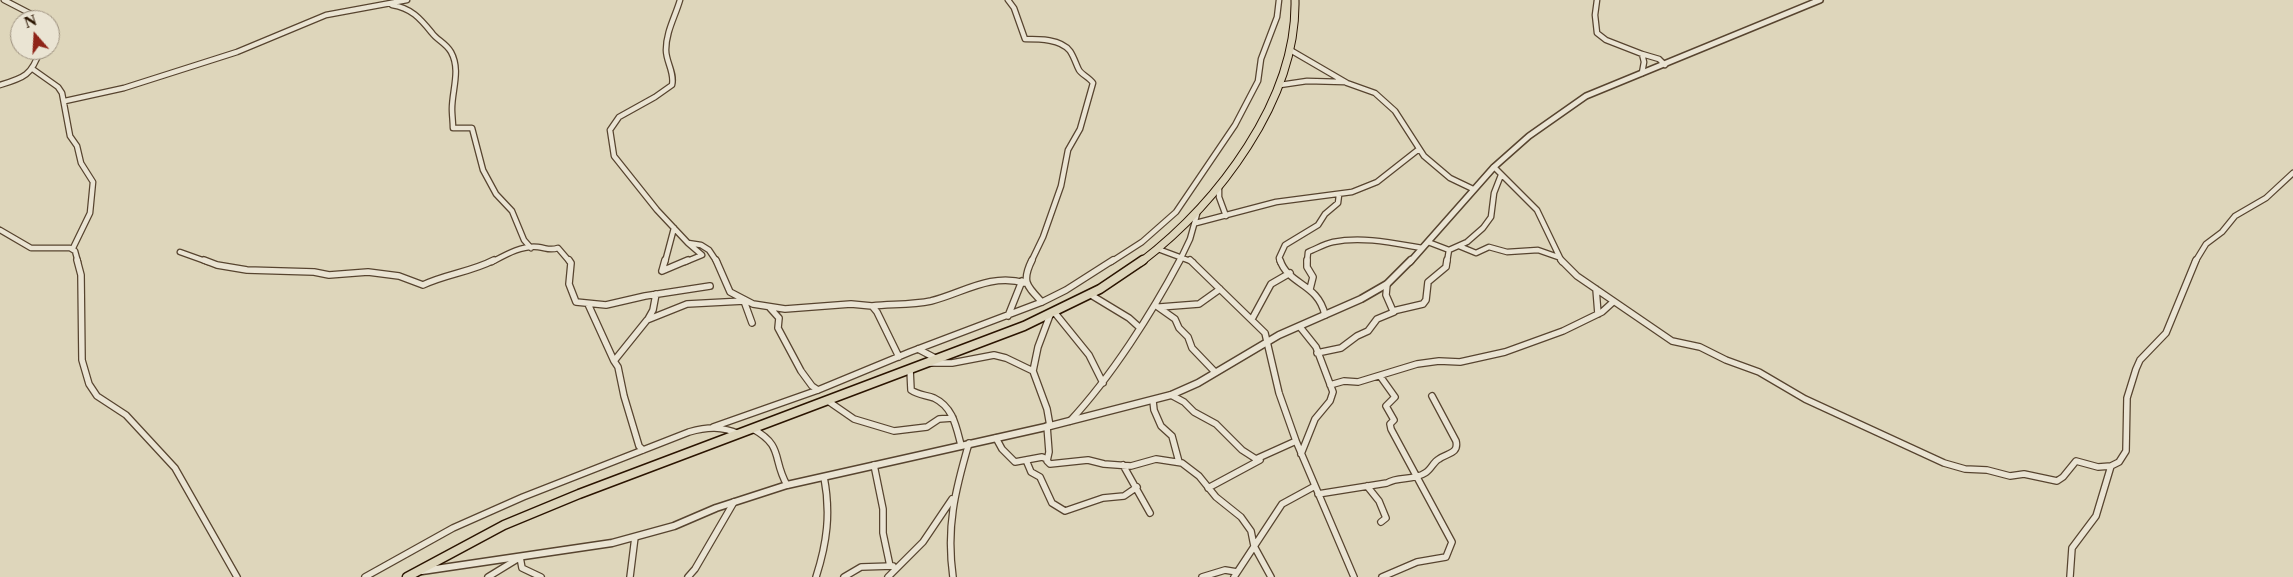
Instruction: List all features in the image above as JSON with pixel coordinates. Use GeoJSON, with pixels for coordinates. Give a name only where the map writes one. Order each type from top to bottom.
{"type":"FeatureCollection","features":[{"type":"Feature","properties":{"kind":"main road"},"geometry":{"type":"LineString","coordinates":[[411,575],[504,526],[580,494],[1053,314],[1091,295],[1140,264],[1196,219],[1248,145],[1280,85],[1292,51],[1296,25],[1295,0]]}},
{"type":"Feature","properties":{"kind":"street"},"geometry":{"type":"LineString","coordinates":[[4,0],[23,10]]}},
{"type":"Feature","properties":{"kind":"street"},"geometry":{"type":"LineString","coordinates":[[65,101],[119,90],[237,52],[326,15],[407,0]]}},
{"type":"Feature","properties":{"kind":"street"},"geometry":{"type":"LineString","coordinates":[[674,228],[662,271],[702,255],[688,244],[614,156],[609,132],[611,126],[619,117],[665,91],[673,84],[667,62],[666,45],[668,32],[680,0]]}},
{"type":"Feature","properties":{"kind":"street"},"geometry":{"type":"LineString","coordinates":[[1008,0],[1014,8],[1025,39],[1047,40],[1065,46],[1071,52],[1080,72],[1093,83],[1080,129],[1068,150],[1061,186],[1041,244],[1027,267],[1024,282],[1016,292],[1008,316]]}},
{"type":"Feature","properties":{"kind":"street"},"geometry":{"type":"LineString","coordinates":[[365,577],[453,528],[524,498],[689,432],[713,427],[818,390],[918,349],[1042,302],[1066,290],[1138,246],[1167,222],[1185,201],[1235,125],[1257,85],[1261,59],[1278,11],[1279,0]]}},
{"type":"Feature","properties":{"kind":"street"},"geometry":{"type":"LineString","coordinates":[[1597,0],[1595,28],[1600,37],[1659,59],[1666,65]]}},
{"type":"Feature","properties":{"kind":"street"},"geometry":{"type":"LineString","coordinates":[[411,575],[635,538],[674,526],[734,502],[787,485],[1048,426],[1171,395],[1267,342],[1361,299],[1387,284],[1428,242],[1494,166],[1530,136],[1586,96],[1666,65],[1771,19],[1820,0]]}},
{"type":"Feature","properties":{"kind":"street"},"geometry":{"type":"LineString","coordinates":[[387,4],[411,9],[421,18],[433,35],[448,47],[455,62],[457,77],[452,107],[453,128],[472,128],[483,170],[497,196],[512,211],[524,240],[531,248]]}},
{"type":"Feature","properties":{"kind":"street"},"geometry":{"type":"LineString","coordinates":[[1292,51],[1346,82],[1366,88],[1386,102],[1400,118],[1424,156],[1441,171],[1459,183],[1473,189]]}},
{"type":"Feature","properties":{"kind":"street"},"geometry":{"type":"LineString","coordinates":[[1642,54],[1644,62],[1642,73]]}},
{"type":"Feature","properties":{"kind":"street"},"geometry":{"type":"LineString","coordinates":[[0,86],[23,78],[34,70],[37,60]]}},
{"type":"Feature","properties":{"kind":"street"},"geometry":{"type":"LineString","coordinates":[[34,70],[60,89],[65,101],[70,136],[77,146],[81,163],[94,184],[90,213],[73,248]]}},
{"type":"Feature","properties":{"kind":"street"},"geometry":{"type":"LineString","coordinates":[[1280,85],[1307,81],[1346,82]]}},
{"type":"Feature","properties":{"kind":"street"},"geometry":{"type":"LineString","coordinates":[[1069,421],[1103,383],[1139,328],[1156,306],[1181,258],[1196,219],[1226,216],[1276,202],[1352,192],[1376,182],[1419,149]]}},
{"type":"Feature","properties":{"kind":"street"},"geometry":{"type":"LineString","coordinates":[[1494,166],[1537,210],[1558,257],[1568,270],[1672,341],[1700,347],[1726,360],[1759,372],[1812,402],[1958,468],[1987,470],[2010,476],[2024,474],[2057,482],[2065,477],[2070,466],[2076,461],[2082,461],[2098,467],[2111,466],[2119,462],[2126,451],[2127,398],[2136,369],[2140,360],[2166,333],[2197,257],[2206,244],[2222,232],[2235,216],[2266,198],[2293,173]]}},
{"type":"Feature","properties":{"kind":"street"},"geometry":{"type":"LineString","coordinates":[[1428,242],[1449,250],[1475,236],[1489,222],[1494,193],[1501,175]]}},
{"type":"Feature","properties":{"kind":"street"},"geometry":{"type":"LineString","coordinates":[[1219,188],[1219,197],[1226,216]]}},
{"type":"Feature","properties":{"kind":"street"},"geometry":{"type":"LineString","coordinates":[[1325,315],[1324,303],[1310,289],[1283,269],[1279,261],[1282,248],[1321,222],[1325,214],[1338,203],[1339,195]]}},
{"type":"Feature","properties":{"kind":"street"},"geometry":{"type":"LineString","coordinates":[[0,230],[31,248],[73,248]]}},
{"type":"Feature","properties":{"kind":"street"},"geometry":{"type":"LineString","coordinates":[[1310,289],[1314,276],[1307,266],[1308,252],[1322,245],[1345,240],[1377,241],[1422,248]]}},
{"type":"Feature","properties":{"kind":"street"},"geometry":{"type":"LineString","coordinates":[[688,244],[699,244],[713,255],[721,267],[729,290],[736,297],[769,308],[855,303],[872,306],[928,302],[987,282],[1016,278],[1024,282],[1042,302]]}},
{"type":"Feature","properties":{"kind":"street"},"geometry":{"type":"LineString","coordinates":[[1459,246],[1476,253],[1488,247],[1507,252],[1538,250],[1558,257]]}},
{"type":"Feature","properties":{"kind":"street"},"geometry":{"type":"LineString","coordinates":[[180,252],[217,265],[246,270],[314,272],[329,275],[368,272],[399,276],[423,285],[439,277],[477,269],[513,251],[538,247],[549,251],[558,248],[572,264],[569,284],[572,287],[573,297],[576,302],[606,305],[656,294],[710,286]]}},
{"type":"Feature","properties":{"kind":"street"},"geometry":{"type":"LineString","coordinates":[[73,248],[78,257],[81,275],[82,352],[89,384],[98,396],[126,415],[175,468],[237,577]]}},
{"type":"Feature","properties":{"kind":"street"},"geometry":{"type":"LineString","coordinates":[[1158,249],[1197,266],[1265,333],[1280,393],[1301,455],[1354,577]]}},
{"type":"Feature","properties":{"kind":"street"},"geometry":{"type":"LineString","coordinates":[[1317,353],[1341,348],[1357,336],[1368,331],[1377,319],[1424,303],[1428,282],[1446,266],[1449,250]]}},
{"type":"Feature","properties":{"kind":"street"},"geometry":{"type":"LineString","coordinates":[[1252,319],[1271,284],[1290,274]]}},
{"type":"Feature","properties":{"kind":"street"},"geometry":{"type":"LineString","coordinates":[[1387,284],[1386,296],[1390,308],[1394,312]]}},
{"type":"Feature","properties":{"kind":"street"},"geometry":{"type":"LineString","coordinates":[[1156,306],[1199,304],[1220,289]]}},
{"type":"Feature","properties":{"kind":"street"},"geometry":{"type":"LineString","coordinates":[[1596,289],[1598,314]]}},
{"type":"Feature","properties":{"kind":"street"},"geometry":{"type":"LineString","coordinates":[[614,361],[647,320],[653,310],[656,294]]}},
{"type":"Feature","properties":{"kind":"street"},"geometry":{"type":"LineString","coordinates":[[1091,295],[1130,318],[1139,328]]}},
{"type":"Feature","properties":{"kind":"street"},"geometry":{"type":"LineString","coordinates":[[647,320],[687,304],[744,301]]}},
{"type":"Feature","properties":{"kind":"street"},"geometry":{"type":"LineString","coordinates":[[744,301],[752,323]]}},
{"type":"Feature","properties":{"kind":"street"},"geometry":{"type":"LineString","coordinates":[[1330,385],[1344,381],[1358,382],[1417,364],[1439,361],[1460,362],[1505,352],[1542,340],[1598,314],[1613,302]]}},
{"type":"Feature","properties":{"kind":"street"},"geometry":{"type":"LineString","coordinates":[[588,304],[593,319],[599,326],[618,367],[624,396],[639,446],[643,450]]}},
{"type":"Feature","properties":{"kind":"street"},"geometry":{"type":"LineString","coordinates":[[872,306],[899,357]]}},
{"type":"Feature","properties":{"kind":"street"},"geometry":{"type":"LineString","coordinates":[[1156,306],[1175,319],[1179,328],[1188,337],[1192,348],[1215,372]]}},
{"type":"Feature","properties":{"kind":"street"},"geometry":{"type":"LineString","coordinates":[[769,308],[779,318],[778,328],[784,334],[808,382],[818,390]]}},
{"type":"Feature","properties":{"kind":"street"},"geometry":{"type":"LineString","coordinates":[[1103,383],[1089,355],[1053,314],[1038,347],[1033,371],[1047,409],[1048,459],[1050,464],[1088,460],[1104,464],[1132,466],[1156,459],[1179,462],[1194,471],[1208,488],[1241,518],[1251,531],[1254,546],[1271,577]]}},
{"type":"Feature","properties":{"kind":"street"},"geometry":{"type":"LineString","coordinates":[[1300,327],[1310,337],[1333,394],[1330,402],[1315,419],[1301,455]]}},
{"type":"Feature","properties":{"kind":"street"},"geometry":{"type":"LineString","coordinates":[[918,349],[937,359]]}},
{"type":"Feature","properties":{"kind":"street"},"geometry":{"type":"LineString","coordinates":[[927,363],[947,364],[994,355],[1006,358],[1033,371]]}},
{"type":"Feature","properties":{"kind":"street"},"geometry":{"type":"LineString","coordinates":[[910,369],[912,392],[941,402],[948,408],[961,445]]}},
{"type":"Feature","properties":{"kind":"street"},"geometry":{"type":"LineString","coordinates":[[1380,376],[1396,397],[1386,406],[1394,420],[1390,425],[1451,539],[1451,547],[1446,557],[1418,562],[1382,577]]}},
{"type":"Feature","properties":{"kind":"street"},"geometry":{"type":"LineString","coordinates":[[1171,395],[1184,402],[1194,412],[1216,424],[1242,450],[1256,459],[1262,458]]}},
{"type":"Feature","properties":{"kind":"street"},"geometry":{"type":"LineString","coordinates":[[1318,494],[1387,483],[1393,480],[1409,479],[1429,472],[1434,462],[1454,452],[1457,446],[1432,396]]}},
{"type":"Feature","properties":{"kind":"street"},"geometry":{"type":"LineString","coordinates":[[828,401],[854,419],[894,431],[925,428],[939,419],[953,418]]}},
{"type":"Feature","properties":{"kind":"street"},"geometry":{"type":"LineString","coordinates":[[1153,401],[1154,410],[1161,426],[1172,436],[1179,462]]}},
{"type":"Feature","properties":{"kind":"street"},"geometry":{"type":"LineString","coordinates":[[713,427],[731,429],[740,434]]}},
{"type":"Feature","properties":{"kind":"street"},"geometry":{"type":"LineString","coordinates":[[753,429],[774,442],[781,476],[787,485]]}},
{"type":"Feature","properties":{"kind":"street"},"geometry":{"type":"LineString","coordinates":[[996,438],[1002,449],[1014,462],[1042,457],[1048,459]]}},
{"type":"Feature","properties":{"kind":"street"},"geometry":{"type":"LineString","coordinates":[[1208,488],[1296,441]]}},
{"type":"Feature","properties":{"kind":"street"},"geometry":{"type":"LineString","coordinates":[[953,577],[948,525],[952,499],[969,443]]}},
{"type":"Feature","properties":{"kind":"street"},"geometry":{"type":"LineString","coordinates":[[1026,460],[1031,472],[1040,477],[1052,503],[1065,511],[1103,498],[1124,496],[1136,488]]}},
{"type":"Feature","properties":{"kind":"street"},"geometry":{"type":"LineString","coordinates":[[874,465],[883,509],[883,532],[890,566]]}},
{"type":"Feature","properties":{"kind":"street"},"geometry":{"type":"LineString","coordinates":[[1123,465],[1129,472],[1150,513]]}},
{"type":"Feature","properties":{"kind":"street"},"geometry":{"type":"LineString","coordinates":[[2070,577],[2072,548],[2096,516],[2111,466]]}},
{"type":"Feature","properties":{"kind":"street"},"geometry":{"type":"LineString","coordinates":[[817,577],[822,563],[830,521],[830,509],[824,477]]}},
{"type":"Feature","properties":{"kind":"street"},"geometry":{"type":"LineString","coordinates":[[1202,577],[1225,570],[1236,574],[1282,504],[1297,494],[1315,486]]}},
{"type":"Feature","properties":{"kind":"street"},"geometry":{"type":"LineString","coordinates":[[1367,486],[1378,499],[1385,512],[1386,518],[1381,522]]}},
{"type":"Feature","properties":{"kind":"street"},"geometry":{"type":"LineString","coordinates":[[888,577],[923,542],[952,499]]}},
{"type":"Feature","properties":{"kind":"street"},"geometry":{"type":"LineString","coordinates":[[688,577],[696,571],[702,555],[711,544],[734,502]]}},
{"type":"Feature","properties":{"kind":"street"},"geometry":{"type":"LineString","coordinates":[[630,577],[635,538]]}},
{"type":"Feature","properties":{"kind":"street"},"geometry":{"type":"LineString","coordinates":[[488,577],[520,557]]}},
{"type":"Feature","properties":{"kind":"street"},"geometry":{"type":"LineString","coordinates":[[520,557],[522,568],[541,577]]}},
{"type":"Feature","properties":{"kind":"street"},"geometry":{"type":"LineString","coordinates":[[844,577],[862,566],[898,566]]}}]}
